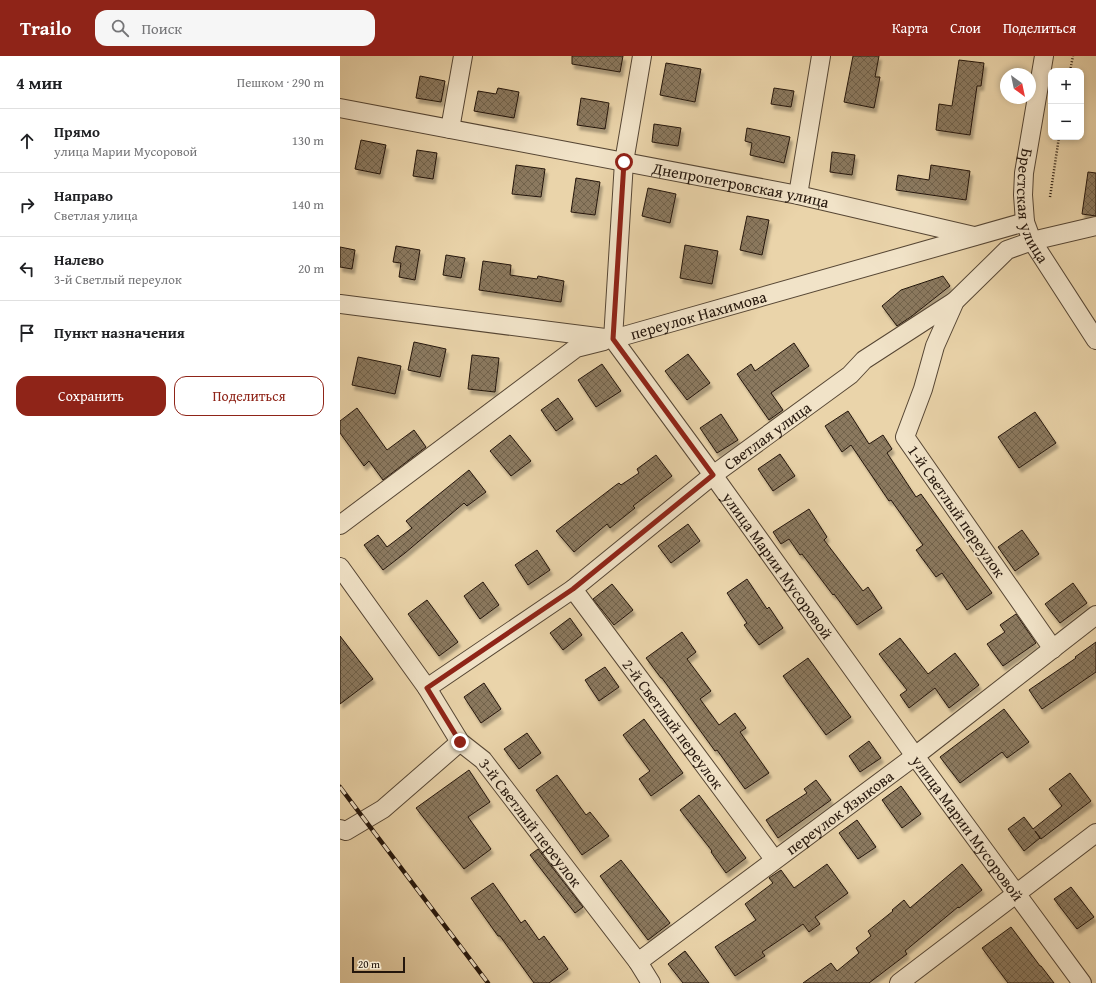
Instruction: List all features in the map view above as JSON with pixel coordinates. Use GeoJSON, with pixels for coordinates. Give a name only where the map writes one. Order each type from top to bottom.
{"type":"FeatureCollection","features":[{"type":"Feature","properties":{"kind":"street"},"geometry":{"type":"LineString","coordinates":[[450,129],[463,56]]}},
{"type":"Feature","properties":{"kind":"street"},"geometry":{"type":"LineString","coordinates":[[340,525],[576,348],[613,339],[624,162],[642,56]]}},
{"type":"Feature","properties":{"kind":"street"},"geometry":{"type":"LineString","coordinates":[[798,195],[821,56]]}},
{"type":"Feature","properties":{"kind":"street","name":"Брестская улица"},"geometry":{"type":"LineString","coordinates":[[1044,56],[1024,173],[1023,195],[1025,222],[1032,241],[1096,340]]}},
{"type":"Feature","properties":{"kind":"street","name":"Днепропетровская улица"},"geometry":{"type":"LineString","coordinates":[[340,108],[798,195],[976,236]]}},
{"type":"Feature","properties":{"kind":"street","name":"переулок Нахимова"},"geometry":{"type":"LineString","coordinates":[[340,304],[613,339],[1025,222]]}},
{"type":"Feature","properties":{"kind":"street","name":"1-й Светлый переулок"},"geometry":{"type":"LineString","coordinates":[[1053,649],[905,437],[923,389],[935,346],[955,301],[1007,250],[1032,241],[1096,226]]}},
{"type":"Feature","properties":{"kind":"street","name":"Светлая улица"},"geometry":{"type":"LineString","coordinates":[[427,688],[573,589],[713,475],[850,375],[864,360],[955,301]]}},
{"type":"Feature","properties":{"kind":"street","name":"улица Марии Мусоровой"},"geometry":{"type":"LineString","coordinates":[[613,339],[713,475],[915,756],[1082,983]]}},
{"type":"Feature","properties":{"kind":"street","name":"3-й Светлый переулок"},"geometry":{"type":"LineString","coordinates":[[340,567],[427,688],[460,742],[483,760],[638,962],[651,983]]}},
{"type":"Feature","properties":{"kind":"street","name":"2-й Светлый переулок"},"geometry":{"type":"LineString","coordinates":[[573,589],[774,859]]}},
{"type":"Feature","properties":{"kind":"street","name":"переулок Языкова"},"geometry":{"type":"LineString","coordinates":[[638,962],[774,859],[915,756],[1096,615]]}},
{"type":"Feature","properties":{"kind":"street"},"geometry":{"type":"LineString","coordinates":[[340,829],[346,831],[383,809],[460,742]]}},
{"type":"Feature","properties":{"kind":"street"},"geometry":{"type":"LineString","coordinates":[[899,983],[1096,833]]}},
{"type":"Feature","properties":{"kind":"path"},"geometry":{"type":"LineString","coordinates":[[1071,68],[1073,56]]}},
{"type":"Feature","properties":{"kind":"path"},"geometry":{"type":"LineString","coordinates":[[1050,197],[1060,140]]}},
{"type":"Feature","properties":{"kind":"building"},"geometry":{"type":"Polygon","coordinates":[[[572,56],[623,56],[620,72],[572,64],[572,56]]]}},
{"type":"Feature","properties":{"kind":"building"},"geometry":{"type":"Polygon","coordinates":[[[853,56],[879,56],[875,77],[880,77],[874,108],[844,102],[853,56]]]}},
{"type":"Feature","properties":{"kind":"building"},"geometry":{"type":"Polygon","coordinates":[[[959,60],[984,63],[981,86],[977,86],[970,135],[936,130],[939,104],[952,106],[959,60]]]}},
{"type":"Feature","properties":{"kind":"building"},"geometry":{"type":"Polygon","coordinates":[[[666,63],[701,69],[695,102],[660,95],[666,63]]]}},
{"type":"Feature","properties":{"kind":"building"},"geometry":{"type":"Polygon","coordinates":[[[420,76],[445,81],[441,102],[416,98],[420,76]]]}},
{"type":"Feature","properties":{"kind":"building"},"geometry":{"type":"Polygon","coordinates":[[[498,88],[519,92],[514,118],[474,111],[478,91],[496,94],[498,88]]]}},
{"type":"Feature","properties":{"kind":"building"},"geometry":{"type":"Polygon","coordinates":[[[774,88],[794,91],[791,107],[771,104],[774,88]]]}},
{"type":"Feature","properties":{"kind":"building"},"geometry":{"type":"Polygon","coordinates":[[[581,98],[609,103],[605,129],[577,125],[581,98]]]}},
{"type":"Feature","properties":{"kind":"building"},"geometry":{"type":"Polygon","coordinates":[[[654,124],[681,128],[678,146],[652,142],[654,124]]]}},
{"type":"Feature","properties":{"kind":"building"},"geometry":{"type":"Polygon","coordinates":[[[747,128],[790,137],[784,163],[750,155],[752,143],[745,141],[747,128]]]}},
{"type":"Feature","properties":{"kind":"building"},"geometry":{"type":"Polygon","coordinates":[[[361,140],[386,145],[380,174],[355,169],[361,140]]]}},
{"type":"Feature","properties":{"kind":"building"},"geometry":{"type":"Polygon","coordinates":[[[417,150],[437,153],[433,179],[413,176],[417,150]]]}},
{"type":"Feature","properties":{"kind":"building"},"geometry":{"type":"Polygon","coordinates":[[[832,152],[855,155],[852,175],[830,172],[832,152]]]}},
{"type":"Feature","properties":{"kind":"building"},"geometry":{"type":"Polygon","coordinates":[[[516,165],[545,169],[541,197],[512,194],[516,165]]]}},
{"type":"Feature","properties":{"kind":"building"},"geometry":{"type":"Polygon","coordinates":[[[931,165],[970,171],[966,200],[896,190],[898,175],[929,180],[931,165]]]}},
{"type":"Feature","properties":{"kind":"building"},"geometry":{"type":"Polygon","coordinates":[[[1088,172],[1096,173],[1096,216],[1082,214],[1088,172]]]}},
{"type":"Feature","properties":{"kind":"building"},"geometry":{"type":"Polygon","coordinates":[[[576,178],[600,182],[595,215],[571,212],[576,178]]]}},
{"type":"Feature","properties":{"kind":"building"},"geometry":{"type":"Polygon","coordinates":[[[648,188],[676,194],[670,223],[642,216],[648,188]]]}},
{"type":"Feature","properties":{"kind":"building"},"geometry":{"type":"Polygon","coordinates":[[[747,216],[769,220],[762,255],[740,250],[747,216]]]}},
{"type":"Feature","properties":{"kind":"building"},"geometry":{"type":"Polygon","coordinates":[[[685,245],[718,251],[712,284],[680,278],[685,245]]]}},
{"type":"Feature","properties":{"kind":"building"},"geometry":{"type":"Polygon","coordinates":[[[396,246],[420,250],[415,280],[399,277],[401,263],[393,262],[396,246]]]}},
{"type":"Feature","properties":{"kind":"building"},"geometry":{"type":"Polygon","coordinates":[[[340,247],[355,250],[352,269],[340,267],[340,247]]]}},
{"type":"Feature","properties":{"kind":"building"},"geometry":{"type":"Polygon","coordinates":[[[446,255],[465,258],[461,278],[443,275],[446,255]]]}},
{"type":"Feature","properties":{"kind":"building"},"geometry":{"type":"Polygon","coordinates":[[[483,261],[511,265],[510,275],[537,279],[538,276],[564,281],[561,302],[479,290],[483,261]]]}},
{"type":"Feature","properties":{"kind":"building"},"geometry":{"type":"Polygon","coordinates":[[[943,276],[950,286],[897,326],[882,306],[901,290],[943,276]]]}},
{"type":"Feature","properties":{"kind":"building"},"geometry":{"type":"Polygon","coordinates":[[[414,342],[446,349],[440,377],[408,370],[414,342]]]}},
{"type":"Feature","properties":{"kind":"building"},"geometry":{"type":"Polygon","coordinates":[[[794,343],[809,366],[771,393],[783,410],[769,420],[737,374],[751,364],[755,371],[794,343]]]}},
{"type":"Feature","properties":{"kind":"building"},"geometry":{"type":"Polygon","coordinates":[[[688,354],[710,383],[687,400],[665,371],[688,354]]]}},
{"type":"Feature","properties":{"kind":"building"},"geometry":{"type":"Polygon","coordinates":[[[472,355],[499,358],[495,392],[468,389],[472,355]]]}},
{"type":"Feature","properties":{"kind":"building"},"geometry":{"type":"Polygon","coordinates":[[[358,357],[401,366],[395,394],[352,385],[358,357]]]}},
{"type":"Feature","properties":{"kind":"building"},"geometry":{"type":"Polygon","coordinates":[[[602,364],[621,391],[596,407],[578,380],[602,364]]]}},
{"type":"Feature","properties":{"kind":"building"},"geometry":{"type":"Polygon","coordinates":[[[558,398],[573,419],[556,431],[541,410],[558,398]]]}},
{"type":"Feature","properties":{"kind":"building"},"geometry":{"type":"Polygon","coordinates":[[[357,408],[387,450],[414,430],[426,447],[383,480],[369,461],[364,466],[340,433],[340,421],[357,408]]]}},
{"type":"Feature","properties":{"kind":"building"},"geometry":{"type":"Polygon","coordinates":[[[848,411],[869,444],[883,435],[892,449],[887,453],[916,497],[921,494],[992,593],[967,610],[942,573],[936,577],[916,550],[923,545],[891,500],[889,501],[851,445],[842,452],[825,426],[848,411]]]}},
{"type":"Feature","properties":{"kind":"building"},"geometry":{"type":"Polygon","coordinates":[[[1035,412],[1056,443],[1019,468],[998,437],[1035,412]]]}},
{"type":"Feature","properties":{"kind":"building"},"geometry":{"type":"Polygon","coordinates":[[[721,414],[738,440],[717,453],[700,428],[721,414]]]}},
{"type":"Feature","properties":{"kind":"building"},"geometry":{"type":"Polygon","coordinates":[[[510,435],[531,461],[511,476],[490,451],[510,435]]]}},
{"type":"Feature","properties":{"kind":"building"},"geometry":{"type":"Polygon","coordinates":[[[780,454],[795,476],[773,491],[758,469],[780,454]]]}},
{"type":"Feature","properties":{"kind":"building"},"geometry":{"type":"Polygon","coordinates":[[[656,455],[672,476],[633,506],[635,508],[610,528],[607,524],[574,552],[556,531],[616,485],[619,483],[621,485],[639,473],[637,469],[656,455]]]}},
{"type":"Feature","properties":{"kind":"building"},"geometry":{"type":"Polygon","coordinates":[[[469,470],[486,492],[467,506],[464,503],[383,570],[364,545],[378,535],[387,547],[412,528],[406,521],[469,470]]]}},
{"type":"Feature","properties":{"kind":"building"},"geometry":{"type":"Polygon","coordinates":[[[809,509],[827,537],[824,540],[863,591],[868,587],[882,608],[857,625],[802,554],[800,555],[789,539],[781,544],[773,532],[809,509]]]}},
{"type":"Feature","properties":{"kind":"building"},"geometry":{"type":"Polygon","coordinates":[[[688,524],[700,541],[671,563],[658,546],[688,524]]]}},
{"type":"Feature","properties":{"kind":"building"},"geometry":{"type":"Polygon","coordinates":[[[1022,530],[1039,554],[1015,571],[998,547],[1022,530]]]}},
{"type":"Feature","properties":{"kind":"building"},"geometry":{"type":"Polygon","coordinates":[[[537,550],[550,570],[528,585],[515,565],[537,550]]]}},
{"type":"Feature","properties":{"kind":"building"},"geometry":{"type":"Polygon","coordinates":[[[747,579],[767,609],[769,607],[783,628],[759,645],[744,625],[747,623],[727,593],[747,579]]]}},
{"type":"Feature","properties":{"kind":"building"},"geometry":{"type":"Polygon","coordinates":[[[483,582],[499,605],[480,619],[464,596],[483,582]]]}},
{"type":"Feature","properties":{"kind":"building"},"geometry":{"type":"Polygon","coordinates":[[[1073,583],[1087,603],[1060,623],[1045,604],[1073,583]]]}},
{"type":"Feature","properties":{"kind":"building"},"geometry":{"type":"Polygon","coordinates":[[[612,584],[633,610],[614,625],[593,599],[612,584]]]}},
{"type":"Feature","properties":{"kind":"building"},"geometry":{"type":"Polygon","coordinates":[[[427,600],[458,642],[439,656],[408,614],[427,600]]]}},
{"type":"Feature","properties":{"kind":"building"},"geometry":{"type":"Polygon","coordinates":[[[1016,614],[1036,643],[1003,666],[987,644],[1005,632],[1000,625],[1016,614]]]}},
{"type":"Feature","properties":{"kind":"building"},"geometry":{"type":"Polygon","coordinates":[[[570,618],[582,635],[563,650],[550,633],[570,618]]]}},
{"type":"Feature","properties":{"kind":"building"},"geometry":{"type":"Polygon","coordinates":[[[682,632],[696,652],[687,659],[711,691],[700,699],[719,725],[735,713],[746,728],[740,732],[769,773],[745,789],[646,658],[682,632]]]}},
{"type":"Feature","properties":{"kind":"building"},"geometry":{"type":"Polygon","coordinates":[[[340,636],[373,679],[340,704],[340,636]]]}},
{"type":"Feature","properties":{"kind":"building"},"geometry":{"type":"Polygon","coordinates":[[[900,638],[928,674],[955,653],[979,685],[949,708],[935,688],[909,708],[900,695],[907,690],[879,654],[900,638]]]}},
{"type":"Feature","properties":{"kind":"building"},"geometry":{"type":"Polygon","coordinates":[[[1096,642],[1096,672],[1042,709],[1029,690],[1076,658],[1075,657],[1096,642]]]}},
{"type":"Feature","properties":{"kind":"building"},"geometry":{"type":"Polygon","coordinates":[[[808,658],[851,717],[826,735],[783,676],[808,658]]]}},
{"type":"Feature","properties":{"kind":"building"},"geometry":{"type":"Polygon","coordinates":[[[605,667],[619,687],[599,701],[585,680],[605,667]]]}},
{"type":"Feature","properties":{"kind":"building"},"geometry":{"type":"Polygon","coordinates":[[[484,683],[501,709],[481,723],[464,697],[484,683]]]}},
{"type":"Feature","properties":{"kind":"building"},"geometry":{"type":"Polygon","coordinates":[[[1004,709],[1029,742],[1007,758],[1002,752],[960,783],[940,757],[1004,709]]]}},
{"type":"Feature","properties":{"kind":"building"},"geometry":{"type":"Polygon","coordinates":[[[644,719],[683,773],[651,796],[639,779],[650,771],[623,735],[644,719]]]}},
{"type":"Feature","properties":{"kind":"building"},"geometry":{"type":"Polygon","coordinates":[[[527,733],[541,753],[519,769],[504,749],[527,733]]]}},
{"type":"Feature","properties":{"kind":"building"},"geometry":{"type":"Polygon","coordinates":[[[869,741],[881,758],[860,772],[849,756],[869,741]]]}},
{"type":"Feature","properties":{"kind":"building"},"geometry":{"type":"Polygon","coordinates":[[[469,770],[490,802],[468,817],[491,849],[464,869],[416,808],[469,770]]]}},
{"type":"Feature","properties":{"kind":"building"},"geometry":{"type":"Polygon","coordinates":[[[1070,773],[1091,801],[1041,839],[1035,831],[1040,838],[1024,851],[1008,829],[1024,817],[1033,829],[1062,806],[1049,789],[1070,773]]]}},
{"type":"Feature","properties":{"kind":"building"},"geometry":{"type":"Polygon","coordinates":[[[557,775],[586,815],[590,812],[609,836],[582,855],[536,790],[557,775]]]}},
{"type":"Feature","properties":{"kind":"building"},"geometry":{"type":"Polygon","coordinates":[[[816,780],[831,800],[778,838],[766,820],[807,793],[804,789],[816,780]]]}},
{"type":"Feature","properties":{"kind":"building"},"geometry":{"type":"Polygon","coordinates":[[[901,786],[921,814],[902,828],[882,800],[901,786]]]}},
{"type":"Feature","properties":{"kind":"building"},"geometry":{"type":"Polygon","coordinates":[[[699,795],[746,858],[726,873],[711,852],[712,851],[680,810],[699,795]]]}},
{"type":"Feature","properties":{"kind":"building"},"geometry":{"type":"Polygon","coordinates":[[[857,820],[876,847],[858,859],[839,833],[857,820]]]}},
{"type":"Feature","properties":{"kind":"building"},"geometry":{"type":"Polygon","coordinates":[[[538,849],[583,907],[575,913],[530,855],[538,849]]]}},
{"type":"Feature","properties":{"kind":"building"},"geometry":{"type":"Polygon","coordinates":[[[621,860],[670,923],[648,940],[600,876],[621,860]]]}},
{"type":"Feature","properties":{"kind":"building"},"geometry":{"type":"Polygon","coordinates":[[[827,864],[848,893],[815,917],[820,924],[809,932],[803,924],[762,952],[765,956],[735,976],[715,947],[756,920],[745,904],[773,883],[769,878],[781,870],[794,888],[827,864]]]}},
{"type":"Feature","properties":{"kind":"building"},"geometry":{"type":"Polygon","coordinates":[[[962,864],[982,890],[959,908],[958,907],[905,951],[907,954],[869,983],[803,983],[831,963],[837,971],[859,953],[856,948],[871,936],[868,931],[893,911],[892,910],[904,900],[910,908],[962,864]]]}},
{"type":"Feature","properties":{"kind":"building"},"geometry":{"type":"Polygon","coordinates":[[[493,883],[521,923],[525,920],[539,940],[544,936],[568,969],[549,983],[534,983],[471,898],[493,883]]]}},
{"type":"Feature","properties":{"kind":"building"},"geometry":{"type":"Polygon","coordinates":[[[1071,887],[1094,917],[1077,929],[1054,899],[1071,887]]]}},
{"type":"Feature","properties":{"kind":"building"},"geometry":{"type":"Polygon","coordinates":[[[1011,927],[1054,983],[1008,983],[982,948],[1011,927]]]}},
{"type":"Feature","properties":{"kind":"building"},"geometry":{"type":"Polygon","coordinates":[[[685,951],[709,983],[683,983],[668,964],[685,951]]]}},
{"type":"Feature","properties":{"kind":"railway"},"geometry":{"type":"LineString","coordinates":[[340,787],[488,983]]}},
{"type":"Feature","properties":{"kind":"route"},"geometry":{"type":"LineString","coordinates":[[460,742],[427,688],[573,589],[713,475],[613,339],[624,162]]}}]}
